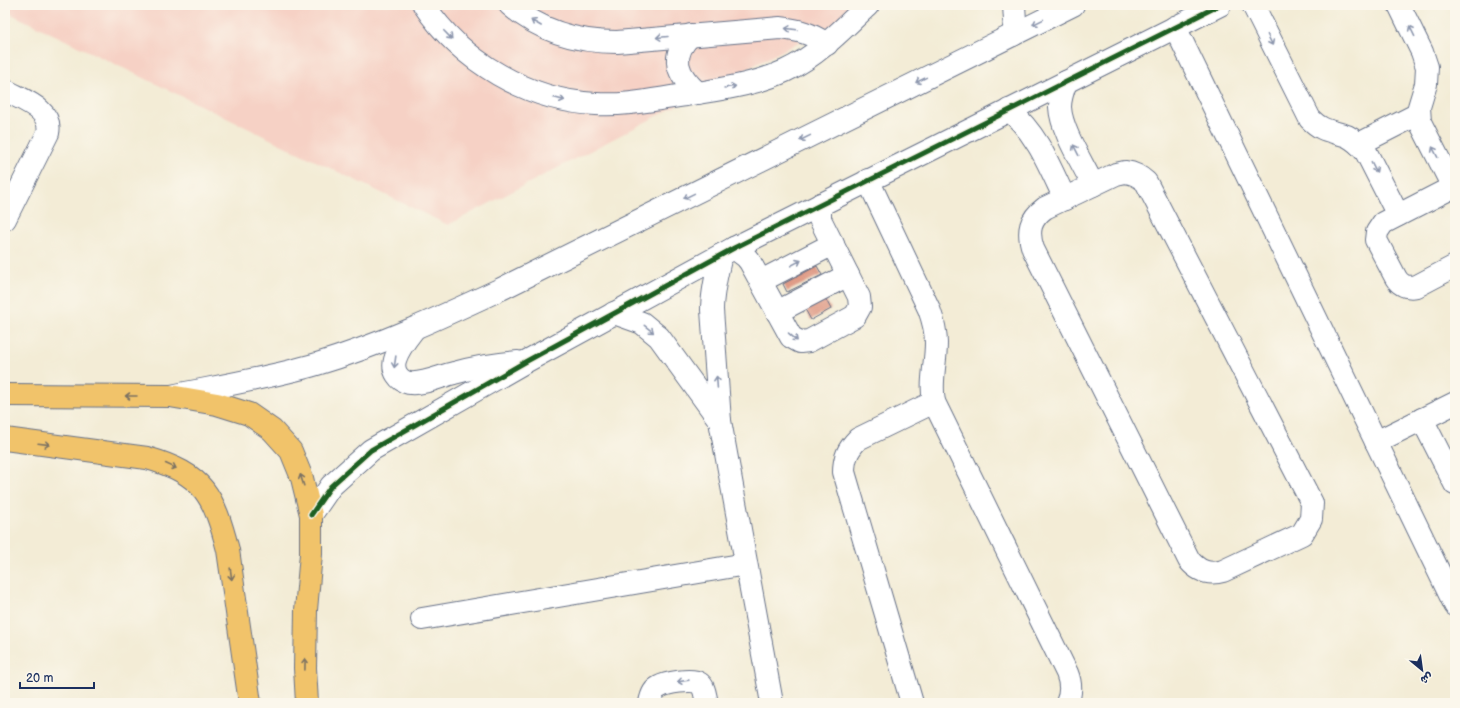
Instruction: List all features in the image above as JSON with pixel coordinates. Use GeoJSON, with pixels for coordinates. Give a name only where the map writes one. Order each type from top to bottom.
{"type":"FeatureCollection","features":[{"type":"Feature","properties":{"kind":"main road"},"geometry":{"type":"LineString","coordinates":[[5,395],[170,396],[217,404],[249,414],[272,430],[291,451],[302,478],[311,515],[311,554],[306,625],[305,668],[307,703]]}},
{"type":"Feature","properties":{"kind":"main road"},"geometry":{"type":"LineString","coordinates":[[5,439],[147,458],[165,463],[194,478],[214,506],[222,527],[228,550],[250,703]]}},
{"type":"Feature","properties":{"kind":"street"},"geometry":{"type":"LineString","coordinates":[[424,5],[449,37],[469,55],[491,70],[514,82],[532,91],[551,97],[583,103],[620,104],[743,85],[786,70],[805,60],[827,44],[855,9]]}},
{"type":"Feature","properties":{"kind":"street"},"geometry":{"type":"LineString","coordinates":[[510,5],[538,25],[579,40],[617,42],[780,28],[799,30],[813,35],[827,44]]}},
{"type":"Feature","properties":{"kind":"street"},"geometry":{"type":"LineString","coordinates":[[1013,35],[1015,21],[1014,5]]}},
{"type":"Feature","properties":{"kind":"street"},"geometry":{"type":"LineString","coordinates":[[170,396],[282,373],[317,364],[414,329],[501,290],[1073,5]]}},
{"type":"Feature","properties":{"kind":"street"},"geometry":{"type":"LineString","coordinates":[[311,515],[331,486],[371,450],[525,362],[728,251],[1220,5]]}},
{"type":"Feature","properties":{"kind":"street"},"geometry":{"type":"LineString","coordinates":[[1253,5],[1310,118],[1317,126],[1326,131],[1348,137],[1359,144],[1366,152],[1398,215]]}},
{"type":"Feature","properties":{"kind":"street"},"geometry":{"type":"LineString","coordinates":[[1399,5],[1422,52],[1427,67],[1428,75],[1418,114],[1420,122],[1454,186],[1383,223],[1377,232],[1376,240],[1399,283],[1411,287],[1416,286],[1455,266]]}},
{"type":"Feature","properties":{"kind":"street"},"geometry":{"type":"LineString","coordinates":[[1175,27],[1376,442],[1450,583],[1455,605]]}},
{"type":"Feature","properties":{"kind":"street"},"geometry":{"type":"LineString","coordinates":[[691,35],[684,41],[680,49],[678,67],[682,77],[688,85],[698,93]]}},
{"type":"Feature","properties":{"kind":"street"},"geometry":{"type":"LineString","coordinates":[[1066,82],[1060,106],[1062,119],[1093,185]]}},
{"type":"Feature","properties":{"kind":"street"},"geometry":{"type":"LineString","coordinates":[[5,90],[46,115],[49,127],[48,133],[5,219]]}},
{"type":"Feature","properties":{"kind":"street"},"geometry":{"type":"LineString","coordinates":[[1009,110],[1019,119],[1034,137],[1065,198]]}},
{"type":"Feature","properties":{"kind":"street"},"geometry":{"type":"LineString","coordinates":[[1359,144],[1418,114]]}},
{"type":"Feature","properties":{"kind":"street"},"geometry":{"type":"LineString","coordinates":[[1125,172],[1140,176],[1146,182],[1309,496],[1312,504],[1311,519],[1302,534],[1217,573],[1210,574],[1201,571],[1194,567],[1189,560],[1033,249],[1030,240],[1030,232],[1032,222],[1037,214],[1045,208],[1065,198],[1116,174],[1125,172]]}},
{"type":"Feature","properties":{"kind":"street"},"geometry":{"type":"LineString","coordinates":[[868,180],[930,309],[935,326],[936,344],[932,385],[934,402],[1067,673],[1071,688],[1067,703]]}},
{"type":"Feature","properties":{"kind":"street"},"geometry":{"type":"LineString","coordinates":[[728,251],[746,256],[791,337],[800,342],[810,341],[855,316],[858,312],[860,302],[848,274],[820,219],[820,209],[822,204]]}},
{"type":"Feature","properties":{"kind":"street"},"geometry":{"type":"LineString","coordinates":[[761,281],[833,244]]}},
{"type":"Feature","properties":{"kind":"street"},"geometry":{"type":"LineString","coordinates":[[728,251],[713,291],[712,310],[720,421],[772,703]]}},
{"type":"Feature","properties":{"kind":"street"},"geometry":{"type":"LineString","coordinates":[[777,312],[848,274]]}},
{"type":"Feature","properties":{"kind":"street"},"geometry":{"type":"LineString","coordinates":[[614,313],[642,323],[659,337],[720,421]]}},
{"type":"Feature","properties":{"kind":"street"},"geometry":{"type":"LineString","coordinates":[[414,329],[396,355],[394,361],[395,373],[404,382],[416,384],[477,367],[502,363],[525,362]]}},
{"type":"Feature","properties":{"kind":"street"},"geometry":{"type":"LineString","coordinates":[[912,703],[844,472],[844,463],[850,446],[858,439],[934,402]]}},
{"type":"Feature","properties":{"kind":"street"},"geometry":{"type":"LineString","coordinates":[[1376,442],[1455,403]]}},
{"type":"Feature","properties":{"kind":"street"},"geometry":{"type":"LineString","coordinates":[[1422,419],[1455,484]]}},
{"type":"Feature","properties":{"kind":"street"},"geometry":{"type":"LineString","coordinates":[[422,619],[746,564]]}},
{"type":"Feature","properties":{"kind":"street"},"geometry":{"type":"LineString","coordinates":[[650,703],[653,693],[658,687],[665,684],[690,680],[698,682],[703,687],[707,703]]}},
{"type":"Feature","properties":{"kind":"shaded area"},"geometry":{"type":"Polygon","coordinates":[[[5,5],[870,5],[448,225],[5,11],[5,5]]]}},
{"type":"Feature","properties":{"kind":"building"},"geometry":{"type":"Polygon","coordinates":[[[817,266],[822,275],[787,292],[783,284],[817,266]]]}},
{"type":"Feature","properties":{"kind":"building"},"geometry":{"type":"Polygon","coordinates":[[[825,298],[831,309],[811,320],[805,309],[825,298]]]}},
{"type":"Feature","properties":{"kind":"cycle path"},"geometry":{"type":"LineString","coordinates":[[311,515],[331,486],[371,450],[525,362],[734,248],[1220,5]]}}]}
